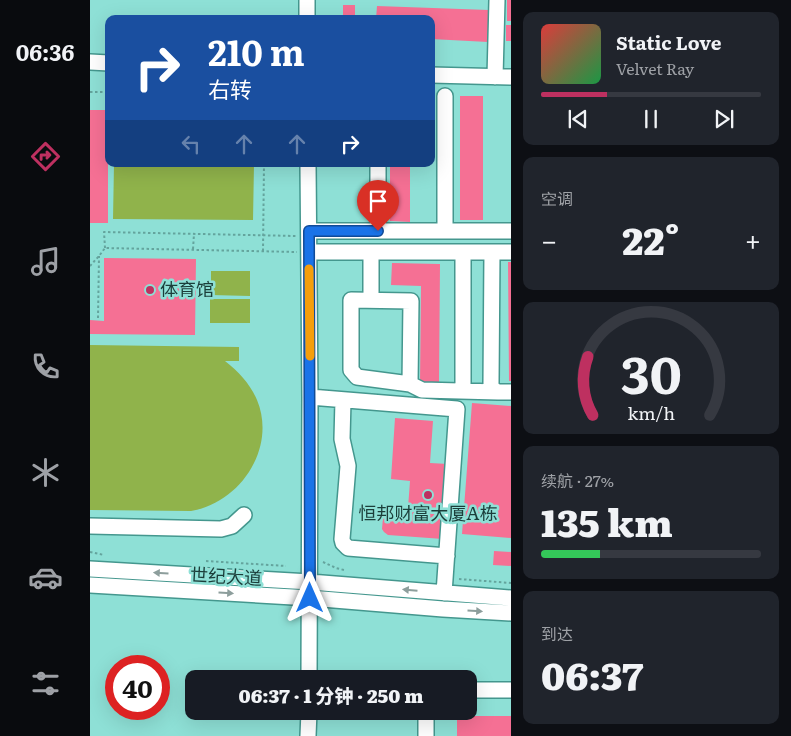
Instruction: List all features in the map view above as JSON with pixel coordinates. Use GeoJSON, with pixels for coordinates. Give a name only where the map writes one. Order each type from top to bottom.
{"type":"FeatureCollection","features":[{"type":"Feature","properties":{"kind":"street"},"geometry":{"type":"LineString","coordinates":[[307,0],[307,15]]}},
{"type":"Feature","properties":{"kind":"street"},"geometry":{"type":"LineString","coordinates":[[495,77],[497,0]]}},
{"type":"Feature","properties":{"kind":"street"},"geometry":{"type":"LineString","coordinates":[[90,62],[105,63]]}},
{"type":"Feature","properties":{"kind":"street"},"geometry":{"type":"LineString","coordinates":[[90,71],[105,72]]}},
{"type":"Feature","properties":{"kind":"street"},"geometry":{"type":"LineString","coordinates":[[435,75],[511,78]]}},
{"type":"Feature","properties":{"kind":"street"},"geometry":{"type":"LineString","coordinates":[[445,96],[445,231]]}},
{"type":"Feature","properties":{"kind":"street"},"geometry":{"type":"LineString","coordinates":[[308,167],[309,670]]}},
{"type":"Feature","properties":{"kind":"street"},"geometry":{"type":"LineString","coordinates":[[378,167],[378,231]]}},
{"type":"Feature","properties":{"kind":"street"},"geometry":{"type":"LineString","coordinates":[[309,233],[511,231]]}},
{"type":"Feature","properties":{"kind":"street"},"geometry":{"type":"LineString","coordinates":[[309,252],[511,252]]}},
{"type":"Feature","properties":{"kind":"street"},"geometry":{"type":"LineString","coordinates":[[371,300],[372,252]]}},
{"type":"Feature","properties":{"kind":"street"},"geometry":{"type":"LineString","coordinates":[[463,252],[463,391]]}},
{"type":"Feature","properties":{"kind":"street"},"geometry":{"type":"LineString","coordinates":[[492,252],[491,384],[492,389],[504,392]]}},
{"type":"Feature","properties":{"kind":"street"},"geometry":{"type":"LineString","coordinates":[[410,384],[411,301],[350,300],[351,370],[357,377],[410,384],[422,390],[504,392]]}},
{"type":"Feature","properties":{"kind":"street"},"geometry":{"type":"LineString","coordinates":[[310,397],[457,409],[444,593]]}},
{"type":"Feature","properties":{"kind":"street"},"geometry":{"type":"LineString","coordinates":[[343,400],[342,439],[348,466],[342,543],[348,548],[447,556]]}},
{"type":"Feature","properties":{"kind":"street"},"geometry":{"type":"LineString","coordinates":[[90,526],[221,528],[232,526],[244,515]]}},
{"type":"Feature","properties":{"kind":"street","name":"世纪大道"},"geometry":{"type":"LineString","coordinates":[[90,569],[310,582],[511,598]]}},
{"type":"Feature","properties":{"kind":"street","name":"世纪大道"},"geometry":{"type":"LineString","coordinates":[[90,585],[511,612]]}},
{"type":"Feature","properties":{"kind":"street"},"geometry":{"type":"LineString","coordinates":[[477,690],[511,690]]}},
{"type":"Feature","properties":{"kind":"street"},"geometry":{"type":"LineString","coordinates":[[308,736],[309,720]]}},
{"type":"Feature","properties":{"kind":"street"},"geometry":{"type":"LineString","coordinates":[[426,720],[426,736]]}},
{"type":"Feature","properties":{"kind":"path"},"geometry":{"type":"LineString","coordinates":[[90,92],[105,92]]}},
{"type":"Feature","properties":{"kind":"path"},"geometry":{"type":"LineString","coordinates":[[263,251],[264,167]]}},
{"type":"Feature","properties":{"kind":"path"},"geometry":{"type":"LineString","coordinates":[[90,266],[105,248],[104,232],[264,235],[309,233]]}},
{"type":"Feature","properties":{"kind":"path"},"geometry":{"type":"LineString","coordinates":[[193,250],[194,234]]}},
{"type":"Feature","properties":{"kind":"path"},"geometry":{"type":"LineString","coordinates":[[105,248],[309,252]]}},
{"type":"Feature","properties":{"kind":"path"},"geometry":{"type":"LineString","coordinates":[[98,318],[99,256]]}},
{"type":"Feature","properties":{"kind":"green space"},"geometry":{"type":"Polygon","coordinates":[[[114,167],[254,167],[253,220],[113,219],[114,167]]]}},
{"type":"Feature","properties":{"kind":"green space"},"geometry":{"type":"Polygon","coordinates":[[[211,271],[250,271],[250,296],[211,295],[211,271]]]}},
{"type":"Feature","properties":{"kind":"green space"},"geometry":{"type":"Polygon","coordinates":[[[210,299],[250,299],[250,323],[210,323],[210,299]]]}},
{"type":"Feature","properties":{"kind":"green space"},"geometry":{"type":"Polygon","coordinates":[[[90,345],[239,347],[239,361],[225,361],[244,379],[257,400],[262,418],[262,436],[258,454],[250,470],[239,485],[225,497],[209,506],[191,511],[90,510],[90,345]]]}},
{"type":"Feature","properties":{"kind":"building"},"geometry":{"type":"Polygon","coordinates":[[[507,0],[511,0],[511,21],[507,21],[507,0]]]}},
{"type":"Feature","properties":{"kind":"building"},"geometry":{"type":"Polygon","coordinates":[[[343,5],[355,5],[355,15],[343,15],[343,5]]]}},
{"type":"Feature","properties":{"kind":"building"},"geometry":{"type":"Polygon","coordinates":[[[377,6],[489,10],[488,42],[435,39],[435,15],[376,15],[377,6]]]}},
{"type":"Feature","properties":{"kind":"building"},"geometry":{"type":"Polygon","coordinates":[[[506,25],[511,25],[511,41],[506,41],[506,25]]]}},
{"type":"Feature","properties":{"kind":"building"},"geometry":{"type":"Polygon","coordinates":[[[460,96],[483,96],[483,220],[460,220],[460,96]]]}},
{"type":"Feature","properties":{"kind":"building"},"geometry":{"type":"Polygon","coordinates":[[[90,110],[105,110],[105,167],[108,167],[108,223],[90,223],[90,110]]]}},
{"type":"Feature","properties":{"kind":"building"},"geometry":{"type":"Polygon","coordinates":[[[390,167],[410,167],[410,222],[390,221],[390,167]]]}},
{"type":"Feature","properties":{"kind":"building","name":"体育馆"},"geometry":{"type":"Polygon","coordinates":[[[104,258],[196,259],[195,335],[90,334],[90,320],[104,321],[104,258]]]}},
{"type":"Feature","properties":{"kind":"building"},"geometry":{"type":"Polygon","coordinates":[[[508,262],[511,262],[511,381],[509,381],[508,262]]]}},
{"type":"Feature","properties":{"kind":"building"},"geometry":{"type":"Polygon","coordinates":[[[392,263],[440,264],[439,383],[420,383],[421,286],[391,285],[392,263]]]}},
{"type":"Feature","properties":{"kind":"building"},"geometry":{"type":"Polygon","coordinates":[[[472,403],[511,406],[511,538],[462,534],[472,403]]]}},
{"type":"Feature","properties":{"kind":"building"},"geometry":{"type":"Polygon","coordinates":[[[395,418],[433,421],[430,463],[448,464],[443,539],[388,535],[382,529],[384,506],[408,508],[410,481],[391,479],[395,418]]]}},
{"type":"Feature","properties":{"kind":"building"},"geometry":{"type":"Polygon","coordinates":[[[494,551],[511,552],[511,566],[493,565],[494,551]]]}},
{"type":"Feature","properties":{"kind":"building"},"geometry":{"type":"Polygon","coordinates":[[[477,716],[511,716],[511,736],[457,736],[457,720],[477,720],[477,716]]]}},
{"type":"Feature","properties":{"kind":"slow traffic"},"geometry":{"type":"LineString","coordinates":[[309,269],[310,356]]}},
{"type":"Feature","properties":{"kind":"place","name":"体育馆"},"geometry":{"type":"Point","coordinates":[150,290]}},
{"type":"Feature","properties":{"kind":"place","name":"恒邦财富大厦A栋"},"geometry":{"type":"Point","coordinates":[428,495]}},
{"type":"Feature","properties":{"kind":"route"},"geometry":{"type":"LineString","coordinates":[[310,598],[309,231],[378,231]]}}]}
